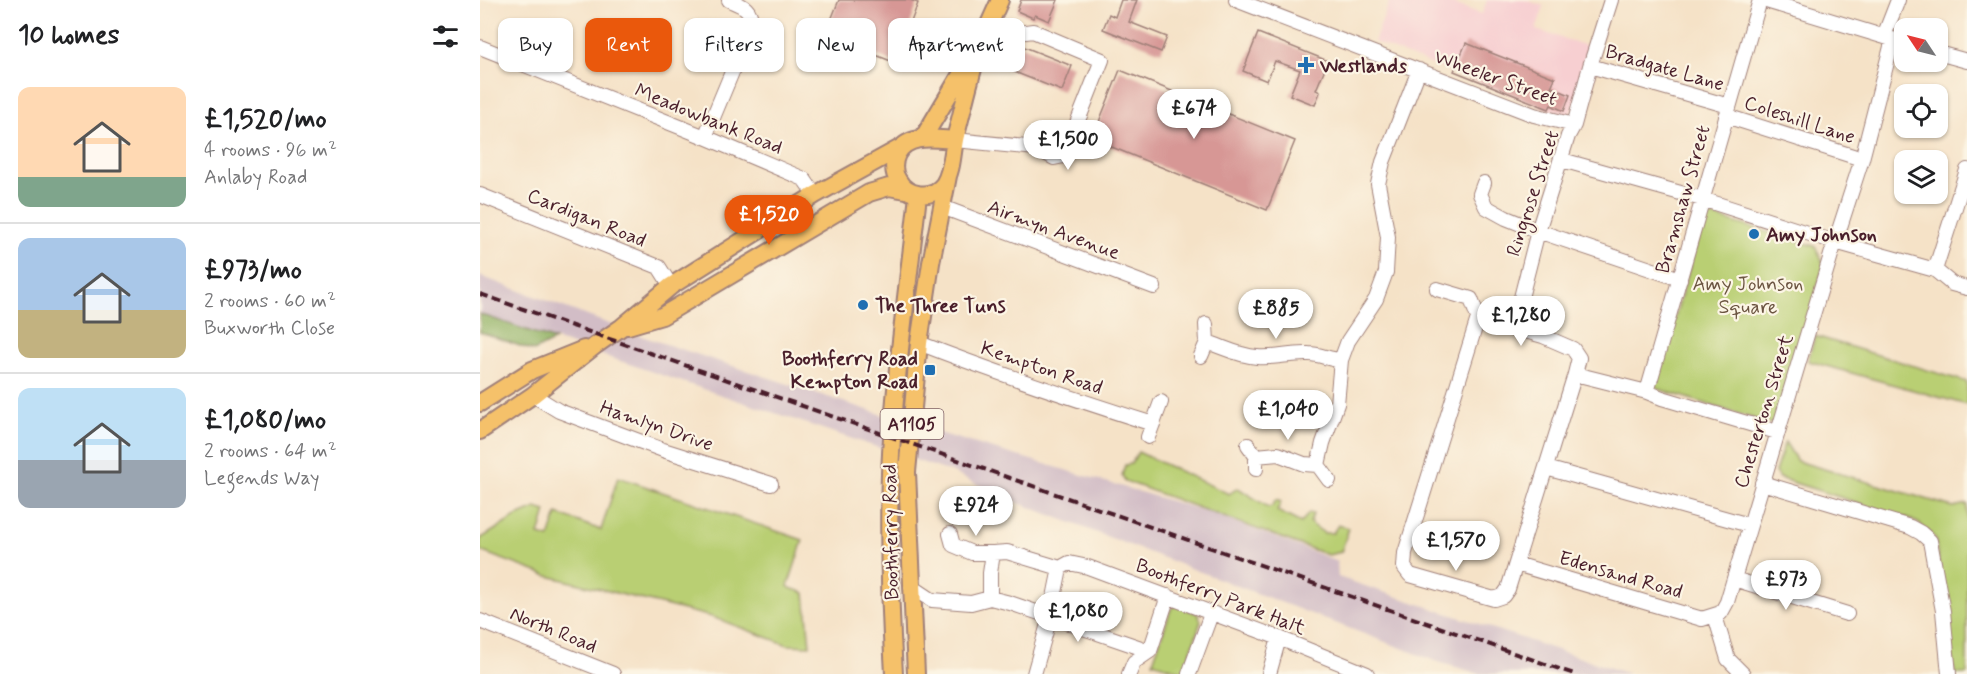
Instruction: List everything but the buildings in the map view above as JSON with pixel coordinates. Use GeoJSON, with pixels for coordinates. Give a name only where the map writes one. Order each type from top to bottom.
{"type":"FeatureCollection","features":[{"type":"Feature","properties":{"kind":"main road","name":"A1105"},"geometry":{"type":"LineString","coordinates":[[992,18],[1000,0]]}},
{"type":"Feature","properties":{"kind":"main road","name":"A1105"},"geometry":{"type":"LineString","coordinates":[[923,138],[962,72]]}},
{"type":"Feature","properties":{"kind":"main road","name":"A1105"},"geometry":{"type":"LineString","coordinates":[[949,171],[973,72]]}},
{"type":"Feature","properties":{"kind":"main road"},"geometry":{"type":"LineString","coordinates":[[622,327],[662,316],[869,193],[889,187],[926,195],[936,191],[942,187],[949,171],[946,152],[939,144],[923,138]]}},
{"type":"Feature","properties":{"kind":"main road"},"geometry":{"type":"LineString","coordinates":[[480,431],[533,395],[622,327],[671,286],[815,195],[914,139],[955,140]]}},
{"type":"Feature","properties":{"kind":"main road"},"geometry":{"type":"LineString","coordinates":[[902,147],[895,158],[894,167],[899,183],[912,192]]}},
{"type":"Feature","properties":{"kind":"main road","name":"Boothferry Road"},"geometry":{"type":"LineString","coordinates":[[916,674],[907,472],[919,343],[949,171]]}},
{"type":"Feature","properties":{"kind":"main road","name":"Boothferry Road"},"geometry":{"type":"LineString","coordinates":[[894,674],[888,567],[891,470],[912,192]]}},
{"type":"Feature","properties":{"kind":"main road"},"geometry":{"type":"LineString","coordinates":[[480,403],[532,370],[596,345]]}},
{"type":"Feature","properties":{"kind":"street"},"geometry":{"type":"LineString","coordinates":[[705,137],[752,24],[751,15],[746,7],[729,0]]}},
{"type":"Feature","properties":{"kind":"street","name":"Wheeler Street"},"geometry":{"type":"LineString","coordinates":[[1236,0],[1534,115],[1574,125]]}},
{"type":"Feature","properties":{"kind":"street","name":"Ringrose Street"},"geometry":{"type":"LineString","coordinates":[[1513,329],[1538,231],[1568,136],[1574,125],[1611,0]]}},
{"type":"Feature","properties":{"kind":"street"},"geometry":{"type":"LineString","coordinates":[[1762,0],[1894,39]]}},
{"type":"Feature","properties":{"kind":"street","name":"Bramshaw Street"},"geometry":{"type":"LineString","coordinates":[[1647,392],[1727,111],[1762,0]]}},
{"type":"Feature","properties":{"kind":"street","name":"Chesterton Street"},"geometry":{"type":"LineString","coordinates":[[1896,18],[1898,0]]}},
{"type":"Feature","properties":{"kind":"street"},"geometry":{"type":"LineString","coordinates":[[955,140],[1036,148],[1054,158],[1064,156],[1102,60],[1034,31],[1025,32]]}},
{"type":"Feature","properties":{"kind":"street","name":"Chesterton Street"},"geometry":{"type":"LineString","coordinates":[[1715,616],[1721,613],[1727,602],[1862,159],[1894,39]]}},
{"type":"Feature","properties":{"kind":"street","name":"Meadowbank Road"},"geometry":{"type":"LineString","coordinates":[[480,47],[804,179],[815,195]]}},
{"type":"Feature","properties":{"kind":"street"},"geometry":{"type":"LineString","coordinates":[[1948,55],[1967,61]]}},
{"type":"Feature","properties":{"kind":"street","name":"Bradgate Lane"},"geometry":{"type":"LineString","coordinates":[[1590,66],[1727,111]]}},
{"type":"Feature","properties":{"kind":"street"},"geometry":{"type":"LineString","coordinates":[[1329,480],[1318,465],[1337,404],[1341,360],[1348,341],[1376,299],[1386,272],[1388,237],[1378,184],[1383,162],[1419,70]]}},
{"type":"Feature","properties":{"kind":"street","name":"Coleshill Lane"},"geometry":{"type":"LineString","coordinates":[[1727,111],[1862,159]]}},
{"type":"Feature","properties":{"kind":"street"},"geometry":{"type":"LineString","coordinates":[[1562,160],[1702,199],[1835,242],[1935,270],[1952,284],[1967,288]]}},
{"type":"Feature","properties":{"kind":"street"},"geometry":{"type":"LineString","coordinates":[[1935,270],[1966,178]]}},
{"type":"Feature","properties":{"kind":"street"},"geometry":{"type":"LineString","coordinates":[[1477,190],[1486,207],[1506,218],[1680,279]]}},
{"type":"Feature","properties":{"kind":"street","name":"Cardigan Road"},"geometry":{"type":"LineString","coordinates":[[480,195],[659,267],[671,286]]}},
{"type":"Feature","properties":{"kind":"street","name":"Airmyn Avenue"},"geometry":{"type":"LineString","coordinates":[[942,207],[1154,287]]}},
{"type":"Feature","properties":{"kind":"street"},"geometry":{"type":"LineString","coordinates":[[1437,289],[1471,299],[1478,318],[1405,553],[1404,567],[1410,575],[1494,599],[1503,596],[1508,589],[1579,357],[1573,349],[1543,336],[1478,318]]}},
{"type":"Feature","properties":{"kind":"street"},"geometry":{"type":"LineString","coordinates":[[1202,356],[1207,342],[1206,324]]}},
{"type":"Feature","properties":{"kind":"street"},"geometry":{"type":"LineString","coordinates":[[1207,342],[1239,354],[1258,358],[1292,353],[1316,354],[1341,360]]}},
{"type":"Feature","properties":{"kind":"street","name":"Kempton Road"},"geometry":{"type":"LineString","coordinates":[[919,343],[1076,400],[1150,431],[1161,402]]}},
{"type":"Feature","properties":{"kind":"street"},"geometry":{"type":"LineString","coordinates":[[1575,374],[1647,392],[1778,432]]}},
{"type":"Feature","properties":{"kind":"street","name":"Hamlyn Drive"},"geometry":{"type":"LineString","coordinates":[[533,395],[569,415],[663,450],[771,484]]}},
{"type":"Feature","properties":{"kind":"street"},"geometry":{"type":"LineString","coordinates":[[1253,457],[1278,454],[1304,464],[1318,465]]}},
{"type":"Feature","properties":{"kind":"street"},"geometry":{"type":"LineString","coordinates":[[1546,468],[1749,525]]}},
{"type":"Feature","properties":{"kind":"street"},"geometry":{"type":"LineString","coordinates":[[1762,483],[1910,527],[1930,541],[1943,611],[1949,674]]}},
{"type":"Feature","properties":{"kind":"street","name":"Boothferry Park Halt"},"geometry":{"type":"LineString","coordinates":[[950,531],[953,545],[972,553],[1006,552],[1060,568],[1070,563],[1088,567],[1279,638],[1363,673]]}},
{"type":"Feature","properties":{"kind":"street"},"geometry":{"type":"LineString","coordinates":[[990,598],[993,553]]}},
{"type":"Feature","properties":{"kind":"street","name":"Edensand Road"},"geometry":{"type":"LineString","coordinates":[[1516,564],[1702,619],[1715,616]]}},
{"type":"Feature","properties":{"kind":"street"},"geometry":{"type":"LineString","coordinates":[[1034,674],[1050,617],[1060,568]]}},
{"type":"Feature","properties":{"kind":"street"},"geometry":{"type":"LineString","coordinates":[[1734,579],[1847,614]]}},
{"type":"Feature","properties":{"kind":"street"},"geometry":{"type":"LineString","coordinates":[[911,586],[932,600],[971,603],[990,598],[1150,651]]}},
{"type":"Feature","properties":{"kind":"street"},"geometry":{"type":"LineString","coordinates":[[1129,674],[1134,662],[1150,651],[1168,597]]}},
{"type":"Feature","properties":{"kind":"street"},"geometry":{"type":"LineString","coordinates":[[912,614],[932,600]]}},
{"type":"Feature","properties":{"kind":"street"},"geometry":{"type":"LineString","coordinates":[[1190,674],[1211,614]]}},
{"type":"Feature","properties":{"kind":"street"},"geometry":{"type":"LineString","coordinates":[[1715,616],[1728,659],[1743,674]]}},
{"type":"Feature","properties":{"kind":"street","name":"North Road"},"geometry":{"type":"LineString","coordinates":[[480,621],[613,674]]}},
{"type":"Feature","properties":{"kind":"street"},"geometry":{"type":"LineString","coordinates":[[1269,674],[1279,638]]}},
{"type":"Feature","properties":{"kind":"shaded area"},"geometry":{"type":"Polygon","coordinates":[[[1390,0],[1442,0],[1482,14],[1487,0],[1525,0],[1544,6],[1536,30],[1594,48],[1569,118],[1374,42],[1390,0]]]}},
{"type":"Feature","properties":{"kind":"shaded area"},"geometry":{"type":"Polygon","coordinates":[[[480,276],[644,337],[929,430],[1208,512],[1337,561],[1338,577],[1629,674],[1480,674],[1438,662],[1008,499],[951,472],[480,314],[480,276]]]}},
{"type":"Feature","properties":{"kind":"green space","name":"Amy Johnson Square"},"geometry":{"type":"Polygon","coordinates":[[[1705,214],[1815,246],[1824,265],[1779,420],[1771,424],[1658,389],[1655,386],[1705,214]]]}},
{"type":"Feature","properties":{"kind":"green space"},"geometry":{"type":"Polygon","coordinates":[[[480,314],[555,340],[534,351],[480,332],[480,314]]]}},
{"type":"Feature","properties":{"kind":"green space"},"geometry":{"type":"Polygon","coordinates":[[[1815,336],[1967,382],[1967,405],[1808,361],[1815,336]]]}},
{"type":"Feature","properties":{"kind":"green space"},"geometry":{"type":"Polygon","coordinates":[[[1785,442],[1797,461],[1953,507],[1967,504],[1967,674],[1955,674],[1935,538],[1920,524],[1909,519],[1779,478],[1775,472],[1785,442]]]}},
{"type":"Feature","properties":{"kind":"green space"},"geometry":{"type":"Polygon","coordinates":[[[1138,452],[1229,494],[1238,488],[1268,507],[1272,506],[1276,500],[1281,502],[1277,511],[1301,523],[1309,513],[1313,514],[1310,523],[1324,533],[1333,533],[1338,525],[1349,528],[1341,552],[1328,555],[1125,481],[1122,475],[1125,465],[1131,464],[1138,452]]]}},
{"type":"Feature","properties":{"kind":"green space"},"geometry":{"type":"Polygon","coordinates":[[[618,477],[803,540],[788,586],[805,593],[810,646],[788,645],[712,617],[548,576],[480,551],[480,539],[517,516],[536,508],[546,511],[539,535],[549,538],[557,514],[601,530],[618,477]]]}},
{"type":"Feature","properties":{"kind":"green space"},"geometry":{"type":"Polygon","coordinates":[[[1176,604],[1198,614],[1201,621],[1184,672],[1153,662],[1171,609],[1176,604]]]}},
{"type":"Feature","properties":{"kind":"railway"},"geometry":{"type":"LineString","coordinates":[[480,294],[1574,674]]}},
{"type":"Feature","properties":{"kind":"place","name":"Westlands"},"geometry":{"type":"Point","coordinates":[1306,65]}},
{"type":"Feature","properties":{"kind":"place","name":"Amy Johnson"},"geometry":{"type":"Point","coordinates":[1754,234]}},
{"type":"Feature","properties":{"kind":"place","name":"The Three Tuns"},"geometry":{"type":"Point","coordinates":[863,305]}},
{"type":"Feature","properties":{"kind":"place","name":"Boothferry Road Kempton Road"},"geometry":{"type":"Point","coordinates":[930,370]}}]}
